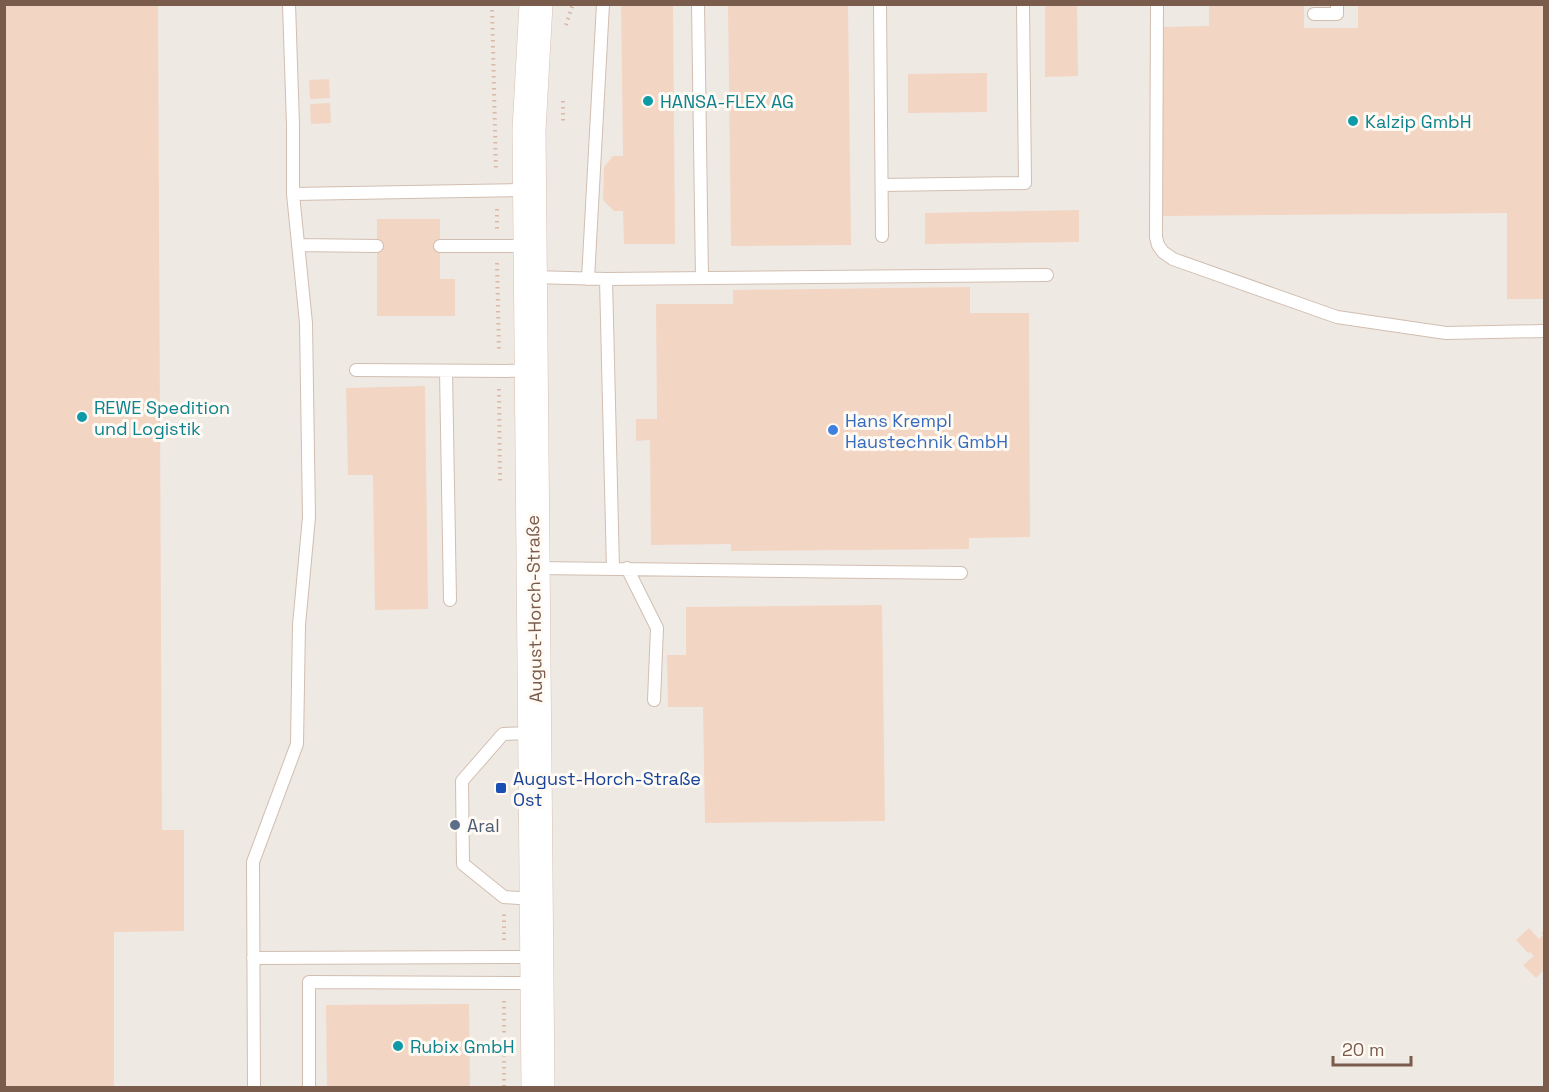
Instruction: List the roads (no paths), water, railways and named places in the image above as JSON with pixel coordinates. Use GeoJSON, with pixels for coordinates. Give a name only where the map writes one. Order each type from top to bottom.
{"type":"FeatureCollection","features":[{"type":"Feature","properties":{"kind":"main road","name":"August-Horch-Straße"},"geometry":{"type":"LineString","coordinates":[[517,4],[529,130]]}},
{"type":"Feature","properties":{"kind":"main road","name":"August-Horch-Straße"},"geometry":{"type":"LineString","coordinates":[[536,4],[529,130],[535,733],[520,898],[537,970],[538,1088]]}},
{"type":"Feature","properties":{"kind":"main road"},"geometry":{"type":"LineString","coordinates":[[529,130],[554,4]]}},
{"type":"Feature","properties":{"kind":"lane"},"geometry":{"type":"LineString","coordinates":[[254,1088],[253,862],[297,744],[299,625],[309,517],[306,323],[292,194],[293,125],[289,4]]}},
{"type":"Feature","properties":{"kind":"lane"},"geometry":{"type":"LineString","coordinates":[[588,279],[603,4]]}},
{"type":"Feature","properties":{"kind":"lane"},"geometry":{"type":"LineString","coordinates":[[698,4],[702,278]]}},
{"type":"Feature","properties":{"kind":"lane"},"geometry":{"type":"LineString","coordinates":[[879,4],[882,236]]}},
{"type":"Feature","properties":{"kind":"lane"},"geometry":{"type":"LineString","coordinates":[[882,185],[1025,183],[1023,4]]}},
{"type":"Feature","properties":{"kind":"lane"},"geometry":{"type":"LineString","coordinates":[[1157,4],[1156,237],[1163,252],[1191,266],[1337,317],[1446,333],[1545,331]]}},
{"type":"Feature","properties":{"kind":"lane"},"geometry":{"type":"LineString","coordinates":[[1314,14],[1337,14],[1337,4]]}},
{"type":"Feature","properties":{"kind":"lane"},"geometry":{"type":"LineString","coordinates":[[292,194],[530,190]]}},
{"type":"Feature","properties":{"kind":"lane"},"geometry":{"type":"LineString","coordinates":[[298,245],[377,246]]}},
{"type":"Feature","properties":{"kind":"lane"},"geometry":{"type":"LineString","coordinates":[[440,246],[497,246],[530,262],[588,279],[1047,275]]}},
{"type":"Feature","properties":{"kind":"lane"},"geometry":{"type":"LineString","coordinates":[[606,279],[613,569]]}},
{"type":"Feature","properties":{"kind":"lane"},"geometry":{"type":"LineString","coordinates":[[356,370],[532,371]]}},
{"type":"Feature","properties":{"kind":"lane"},"geometry":{"type":"LineString","coordinates":[[446,371],[450,600]]}},
{"type":"Feature","properties":{"kind":"lane"},"geometry":{"type":"LineString","coordinates":[[533,568],[962,573]]}},
{"type":"Feature","properties":{"kind":"lane"},"geometry":{"type":"LineString","coordinates":[[627,568],[657,628],[654,700]]}},
{"type":"Feature","properties":{"kind":"lane"},"geometry":{"type":"LineString","coordinates":[[520,898],[463,864],[462,781],[503,734],[535,733]]}},
{"type":"Feature","properties":{"kind":"lane"},"geometry":{"type":"LineString","coordinates":[[253,958],[504,957],[537,970]]}},
{"type":"Feature","properties":{"kind":"lane"},"geometry":{"type":"LineString","coordinates":[[309,1088],[309,982],[504,983],[537,970]]}},
{"type":"Feature","properties":{"kind":"place","name":"HANSA-FLEX AG"},"geometry":{"type":"Point","coordinates":[648,101]}},
{"type":"Feature","properties":{"kind":"place","name":"Kalzip GmbH"},"geometry":{"type":"Point","coordinates":[1353,121]}},
{"type":"Feature","properties":{"kind":"place","name":"REWE Spedition und Logistik"},"geometry":{"type":"Point","coordinates":[82,417]}},
{"type":"Feature","properties":{"kind":"place","name":"Hans Krempl Haustechnik GmbH"},"geometry":{"type":"Point","coordinates":[833,430]}},
{"type":"Feature","properties":{"kind":"place","name":"August-Horch-Straße Ost"},"geometry":{"type":"Point","coordinates":[501,788]}},
{"type":"Feature","properties":{"kind":"place","name":"Aral"},"geometry":{"type":"Point","coordinates":[455,825]}},
{"type":"Feature","properties":{"kind":"place","name":"Rubix GmbH"},"geometry":{"type":"Point","coordinates":[398,1046]}}]}
